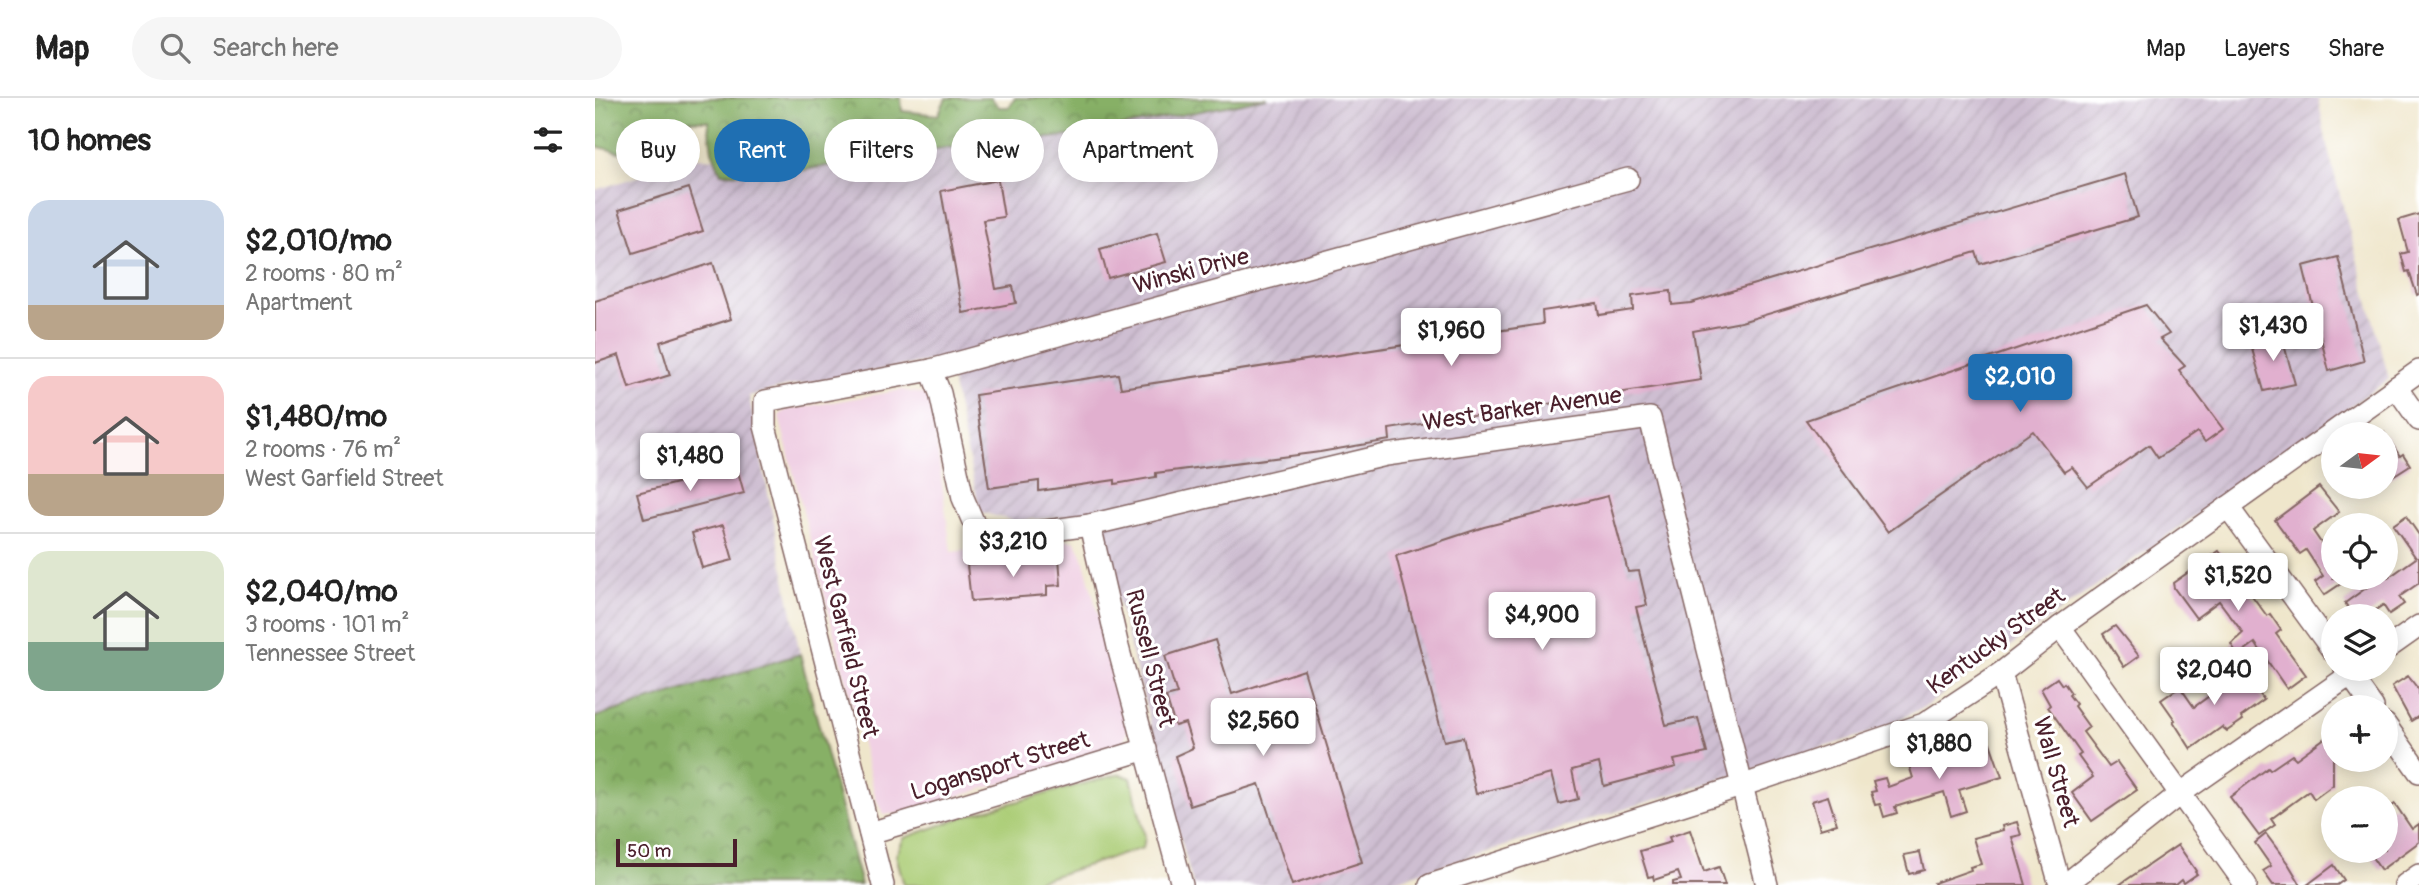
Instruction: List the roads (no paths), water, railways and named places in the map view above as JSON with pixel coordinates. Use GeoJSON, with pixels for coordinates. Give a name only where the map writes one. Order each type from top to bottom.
{"type":"FeatureCollection","features":[{"type":"Feature","properties":{"kind":"street","name":"Winski Drive"},"geometry":{"type":"LineString","coordinates":[[765,401],[931,370],[1628,179]]}},
{"type":"Feature","properties":{"kind":"street","name":"West Barker Avenue"},"geometry":{"type":"LineString","coordinates":[[931,370],[940,393],[963,498],[975,526],[994,538],[1090,525],[1386,455],[1650,418],[1767,885]]}},
{"type":"Feature","properties":{"kind":"street","name":"Kentucky Street"},"geometry":{"type":"LineString","coordinates":[[1430,885],[1476,878],[1924,724],[2001,673],[2060,627],[2419,371]]}},
{"type":"Feature","properties":{"kind":"street"},"geometry":{"type":"LineString","coordinates":[[2396,387],[2419,420]]}},
{"type":"Feature","properties":{"kind":"street","name":"West Garfield Street"},"geometry":{"type":"LineString","coordinates":[[765,401],[765,426],[883,885]]}},
{"type":"Feature","properties":{"kind":"street"},"geometry":{"type":"LineString","coordinates":[[2228,507],[2321,635]]}},
{"type":"Feature","properties":{"kind":"street","name":"Russell Street"},"geometry":{"type":"LineString","coordinates":[[1090,525],[1118,647],[1182,885]]}},
{"type":"Feature","properties":{"kind":"street"},"geometry":{"type":"LineString","coordinates":[[2398,641],[2419,626]]}},
{"type":"Feature","properties":{"kind":"street"},"geometry":{"type":"LineString","coordinates":[[2060,627],[2245,885]]}},
{"type":"Feature","properties":{"kind":"street","name":"Wall Street"},"geometry":{"type":"LineString","coordinates":[[2001,673],[2062,885]]}},
{"type":"Feature","properties":{"kind":"street"},"geometry":{"type":"LineString","coordinates":[[2062,885],[2181,793],[2338,681]]}},
{"type":"Feature","properties":{"kind":"street"},"geometry":{"type":"LineString","coordinates":[[2398,742],[2419,772]]}},
{"type":"Feature","properties":{"kind":"street","name":"Logansport Street"},"geometry":{"type":"LineString","coordinates":[[870,833],[1146,749]]}},
{"type":"Feature","properties":{"kind":"street"},"geometry":{"type":"LineString","coordinates":[[2405,885],[2419,875]]}}]}
